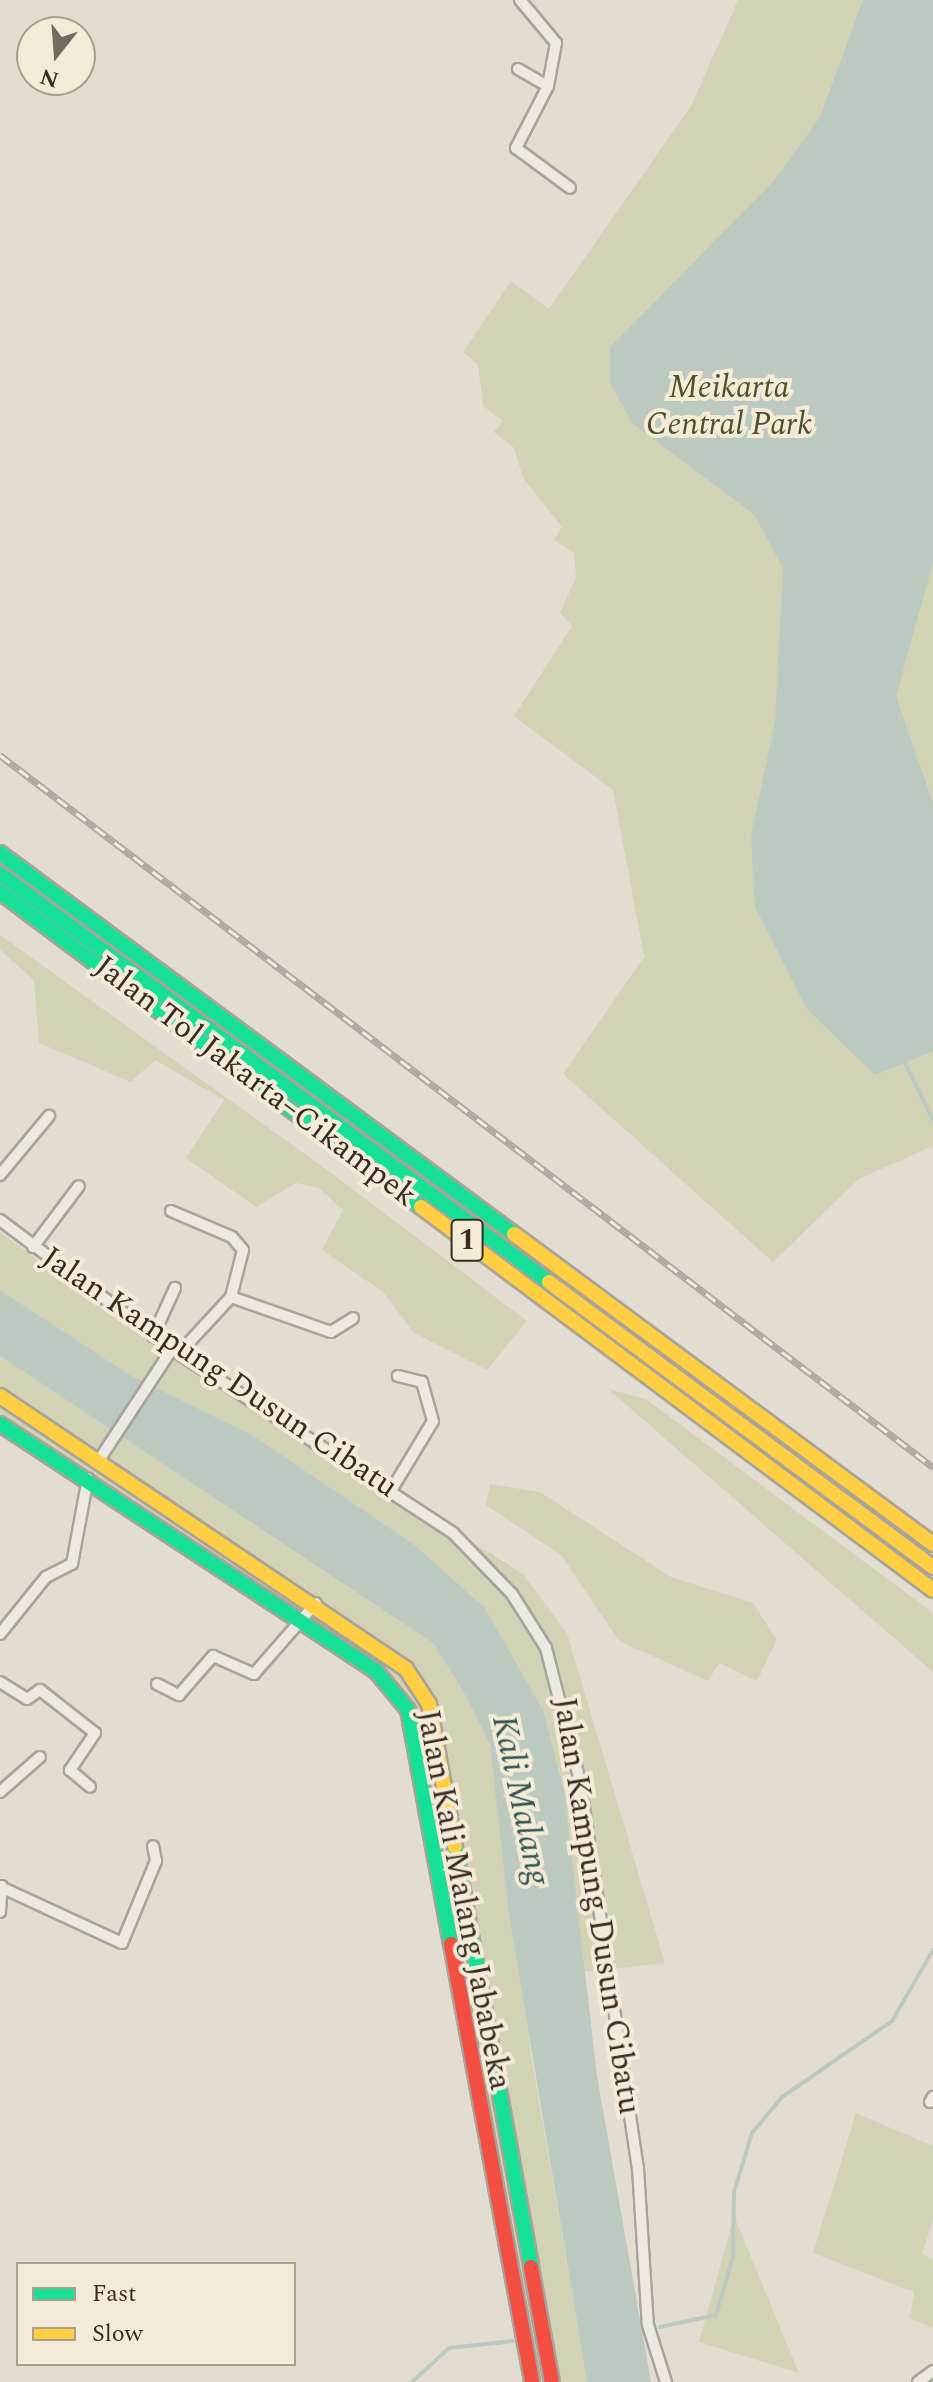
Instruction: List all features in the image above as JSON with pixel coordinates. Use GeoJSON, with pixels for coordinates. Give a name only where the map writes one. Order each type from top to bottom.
{"type":"FeatureCollection","features":[{"type":"Feature","properties":{"kind":"main road","name":"Jalan Tol Jakarta–Cikampek"},"geometry":{"type":"LineString","coordinates":[[0,850],[933,1537]]}},
{"type":"Feature","properties":{"kind":"main road","name":"1"},"geometry":{"type":"LineString","coordinates":[[0,850],[933,1544]]}},
{"type":"Feature","properties":{"kind":"main road","name":"1"},"geometry":{"type":"LineString","coordinates":[[0,874],[933,1567]]}},
{"type":"Feature","properties":{"kind":"main road","name":"Jalan Tol Jakarta–Cikampek"},"geometry":{"type":"LineString","coordinates":[[0,892],[933,1590]]}},
{"type":"Feature","properties":{"kind":"main road","name":"Jalan Kali Malang Jababeka"},"geometry":{"type":"LineString","coordinates":[[0,1396],[101,1457],[316,1603],[406,1669],[429,1704],[552,2382]]}},
{"type":"Feature","properties":{"kind":"main road","name":"Jalan Kali Malang Jababeka"},"geometry":{"type":"LineString","coordinates":[[0,1424],[89,1476],[304,1618],[376,1671],[408,1710],[532,2382]]}},
{"type":"Feature","properties":{"kind":"main road"},"geometry":{"type":"LineString","coordinates":[[172,1530],[184,1512]]}},
{"type":"Feature","properties":{"kind":"street"},"geometry":{"type":"LineString","coordinates":[[520,0],[555,37],[548,86],[516,148],[570,188]]}},
{"type":"Feature","properties":{"kind":"street"},"geometry":{"type":"LineString","coordinates":[[518,69],[548,86]]}},
{"type":"Feature","properties":{"kind":"street"},"geometry":{"type":"LineString","coordinates":[[0,1175],[49,1116]]}},
{"type":"Feature","properties":{"kind":"street"},"geometry":{"type":"LineString","coordinates":[[33,1247],[79,1186]]}},
{"type":"Feature","properties":{"kind":"street"},"geometry":{"type":"LineString","coordinates":[[101,1457],[149,1380],[231,1297],[241,1242],[171,1211]]}},
{"type":"Feature","properties":{"kind":"street","name":"Jalan Kampung Dusun Cibatu"},"geometry":{"type":"LineString","coordinates":[[0,1220],[153,1336],[392,1489],[453,1533],[512,1594],[560,1686],[627,2087],[648,2325],[666,2382]]}},
{"type":"Feature","properties":{"kind":"street"},"geometry":{"type":"LineString","coordinates":[[153,1336],[175,1288]]}},
{"type":"Feature","properties":{"kind":"street"},"geometry":{"type":"LineString","coordinates":[[231,1297],[331,1332],[353,1318]]}},
{"type":"Feature","properties":{"kind":"street"},"geometry":{"type":"LineString","coordinates":[[392,1489],[433,1421],[422,1382],[398,1376]]}},
{"type":"Feature","properties":{"kind":"street"},"geometry":{"type":"LineString","coordinates":[[0,1634],[46,1577],[72,1564],[89,1476]]}},
{"type":"Feature","properties":{"kind":"street"},"geometry":{"type":"LineString","coordinates":[[157,1684],[179,1695],[213,1656],[254,1674],[316,1603]]}},
{"type":"Feature","properties":{"kind":"street"},"geometry":{"type":"LineString","coordinates":[[0,1682],[27,1699],[40,1690],[95,1733],[70,1770],[90,1787]]}},
{"type":"Feature","properties":{"kind":"street"},"geometry":{"type":"LineString","coordinates":[[0,1792],[40,1757]]}},
{"type":"Feature","properties":{"kind":"street"},"geometry":{"type":"LineString","coordinates":[[0,1912],[3,1887],[122,1943],[156,1861],[153,1846]]}},
{"type":"Feature","properties":{"kind":"street"},"geometry":{"type":"LineString","coordinates":[[918,2382],[933,2371]]}},
{"type":"Feature","properties":{"kind":"green space","name":"Meikarta Central Park"},"geometry":{"type":"Polygon","coordinates":[[[738,0],[933,0],[933,1146],[859,1179],[773,1262],[563,1074],[644,957],[613,790],[514,716],[572,626],[560,613],[576,577],[574,553],[554,540],[562,527],[523,478],[514,448],[494,432],[503,421],[483,406],[478,365],[463,352],[511,281],[549,309],[691,106],[738,0]]]}},
{"type":"Feature","properties":{"kind":"green space"},"geometry":{"type":"Polygon","coordinates":[[[0,935],[334,1175],[527,1321],[487,1370],[414,1333],[383,1292],[322,1250],[343,1210],[319,1188],[296,1183],[256,1207],[186,1158],[224,1100],[155,1060],[131,1082],[39,1043],[34,980],[0,950],[0,935]]]}},
{"type":"Feature","properties":{"kind":"green space"},"geometry":{"type":"Polygon","coordinates":[[[0,1232],[123,1323],[523,1574],[567,1633],[665,1963],[581,1972],[564,1791],[544,1712],[485,1608],[415,1545],[252,1435],[130,1375],[0,1290],[0,1232]]]}},
{"type":"Feature","properties":{"kind":"green space"},"geometry":{"type":"Polygon","coordinates":[[[0,1356],[433,1643],[463,1691],[490,1744],[531,2054],[587,2382],[533,2382],[408,1710],[377,1671],[0,1424],[0,1356]]]}},
{"type":"Feature","properties":{"kind":"green space"},"geometry":{"type":"Polygon","coordinates":[[[608,1389],[646,1399],[933,1613],[933,1672],[608,1389]]]}},
{"type":"Feature","properties":{"kind":"green space"},"geometry":{"type":"Polygon","coordinates":[[[490,1484],[540,1492],[671,1577],[753,1603],[777,1640],[757,1681],[719,1663],[708,1681],[619,1641],[561,1555],[486,1505],[490,1484]]]}},
{"type":"Feature","properties":{"kind":"green space"},"geometry":{"type":"Polygon","coordinates":[[[856,2113],[933,2146],[933,2220],[922,2254],[933,2260],[933,2328],[910,2318],[914,2292],[813,2253],[856,2113]]]}},
{"type":"Feature","properties":{"kind":"green space"},"geometry":{"type":"Polygon","coordinates":[[[734,2216],[799,2373],[699,2342],[734,2216]]]}},
{"type":"Feature","properties":{"kind":"water"},"geometry":{"type":"Polygon","coordinates":[[[863,0],[933,0],[933,562],[896,696],[933,803],[933,1051],[875,1075],[807,1009],[755,907],[751,835],[775,722],[783,568],[754,514],[633,424],[610,383],[610,347],[774,181],[820,117],[863,0]]]}},
{"type":"Feature","properties":{"kind":"water","name":"Kali Malang"},"geometry":{"type":"Polygon","coordinates":[[[0,1290],[130,1375],[252,1435],[415,1545],[485,1608],[544,1712],[564,1791],[597,2076],[651,2382],[587,2382],[509,1915],[490,1744],[463,1691],[433,1643],[0,1356],[0,1290]]]}},
{"type":"Feature","properties":{"kind":"waterway"},"geometry":{"type":"LineString","coordinates":[[905,1063],[933,1120]]}},
{"type":"Feature","properties":{"kind":"waterway"},"geometry":{"type":"LineString","coordinates":[[660,2327],[716,2315],[733,2256],[734,2192],[752,2133],[782,2097],[892,2021],[933,1950]]}},
{"type":"Feature","properties":{"kind":"waterway"},"geometry":{"type":"LineString","coordinates":[[412,2382],[449,2348],[513,2341]]}},
{"type":"Feature","properties":{"kind":"railway"},"geometry":{"type":"LineString","coordinates":[[0,755],[933,1467]]}},
{"type":"Feature","properties":{"kind":"traffic: fast"},"geometry":{"type":"LineString","coordinates":[[0,853],[514,1234]]}},
{"type":"Feature","properties":{"kind":"traffic: fast"},"geometry":{"type":"LineString","coordinates":[[0,874],[549,1282]]}},
{"type":"Feature","properties":{"kind":"traffic: fast"},"geometry":{"type":"LineString","coordinates":[[0,892],[421,1207]]}},
{"type":"Feature","properties":{"kind":"traffic: fast"},"geometry":{"type":"LineString","coordinates":[[0,1424],[376,1671],[408,1710],[451,1944]]}},
{"type":"Feature","properties":{"kind":"traffic: fast"},"geometry":{"type":"LineString","coordinates":[[455,1847],[531,2267]]}},
{"type":"Feature","properties":{"kind":"traffic: slow"},"geometry":{"type":"LineString","coordinates":[[421,1207],[933,1590]]}},
{"type":"Feature","properties":{"kind":"traffic: slow"},"geometry":{"type":"LineString","coordinates":[[514,1234],[933,1544]]}},
{"type":"Feature","properties":{"kind":"traffic: slow"},"geometry":{"type":"LineString","coordinates":[[549,1282],[933,1567]]}},
{"type":"Feature","properties":{"kind":"traffic: slow"},"geometry":{"type":"LineString","coordinates":[[0,1396],[406,1669],[429,1704],[455,1847]]}},
{"type":"Feature","properties":{"kind":"traffic: jam"},"geometry":{"type":"LineString","coordinates":[[451,1944],[532,2382]]}},
{"type":"Feature","properties":{"kind":"traffic: jam"},"geometry":{"type":"LineString","coordinates":[[531,2267],[552,2382]]}}]}
